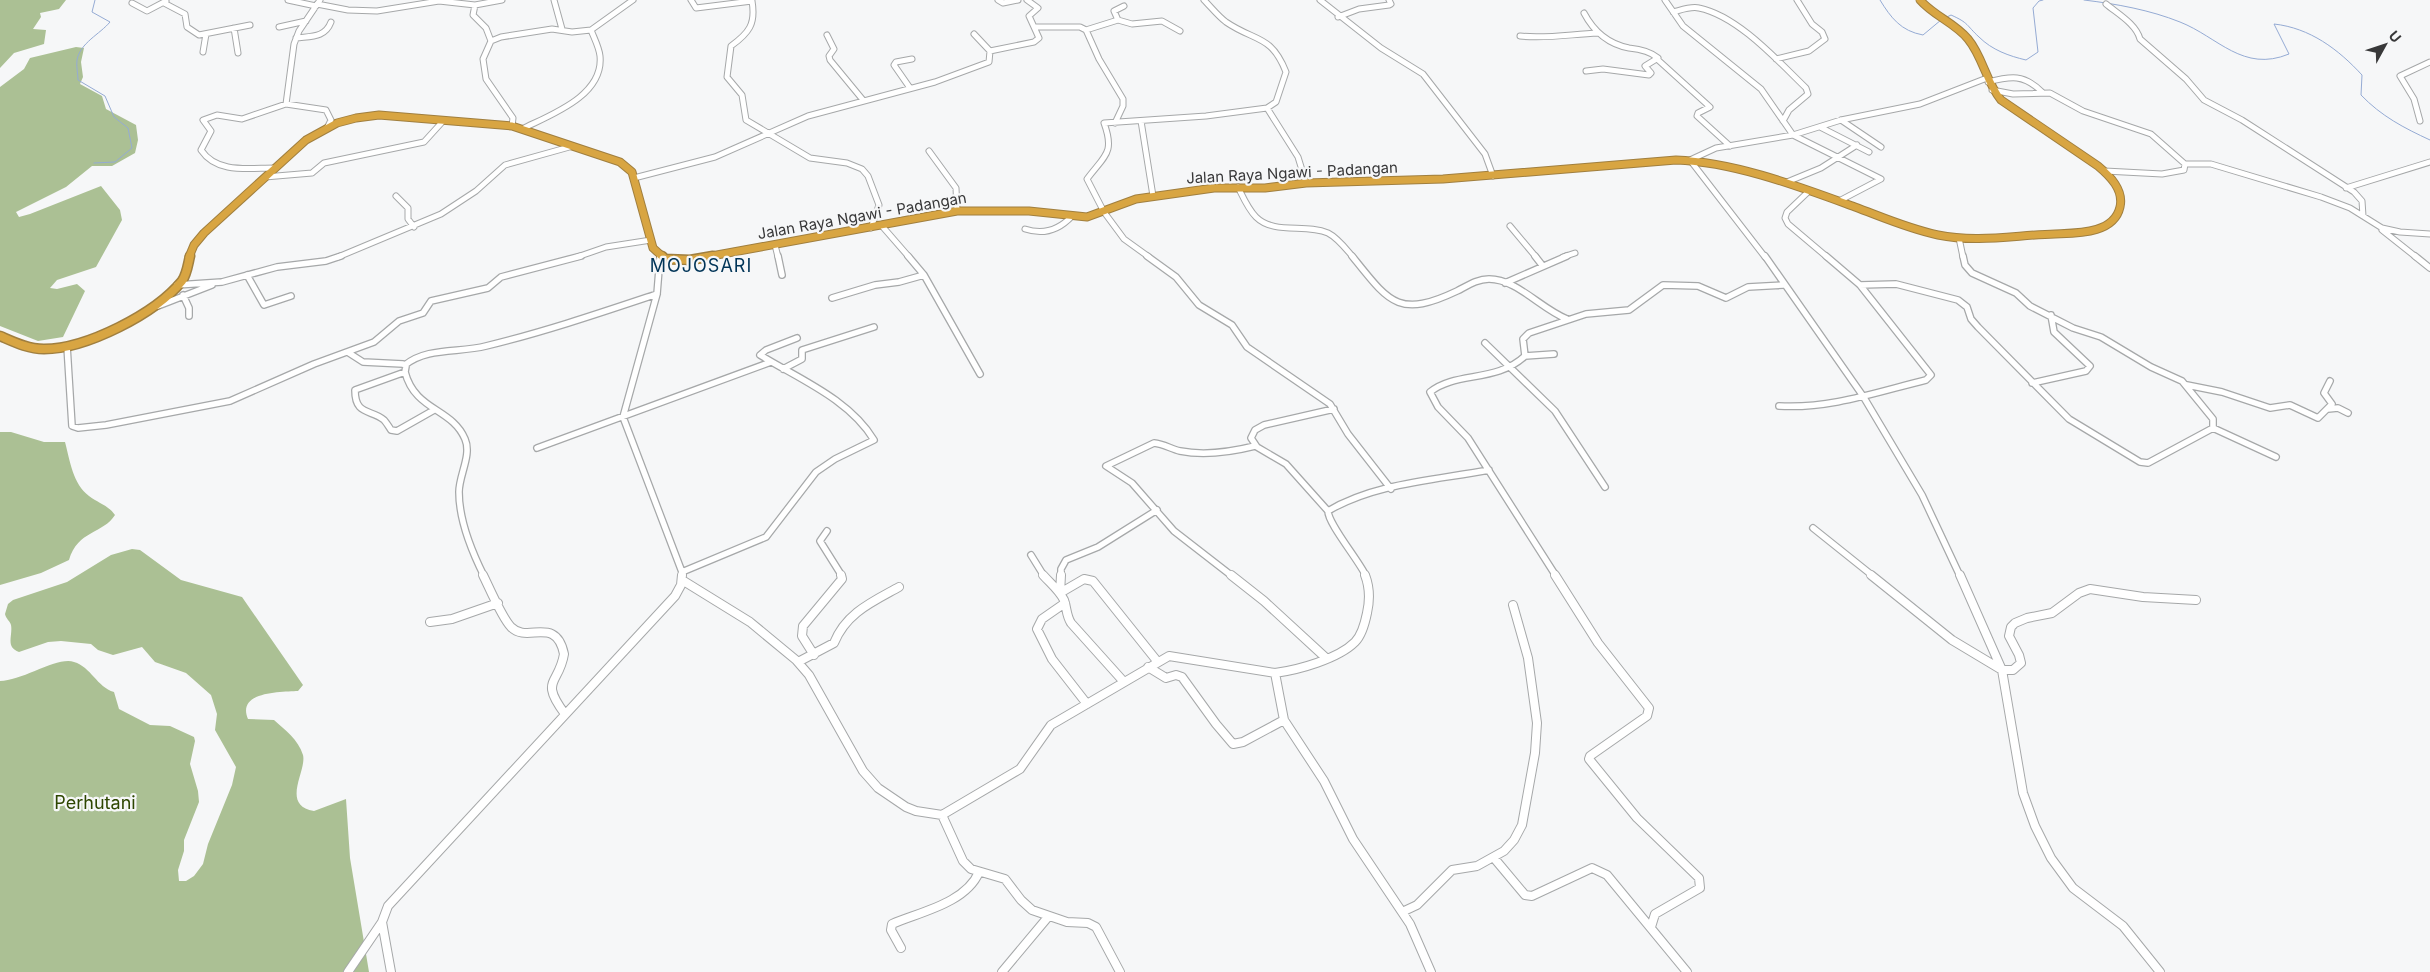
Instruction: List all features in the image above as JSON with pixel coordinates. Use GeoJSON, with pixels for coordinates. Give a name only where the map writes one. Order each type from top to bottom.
{"type":"FeatureCollection","features":[{"type":"Feature","properties":{"kind":"highway","name":"Jalan Raya Ngawi - Padangan"},"geometry":{"type":"LineString","coordinates":[[660,257],[670,260],[690,260],[882,226],[957,210],[1022,210],[1087,217],[1104,212],[1123,203],[1153,196],[1214,188],[1265,188],[1306,183],[1415,181],[1690,160],[1787,182],[1920,230],[1959,238],[2065,233],[2104,225],[2114,220],[2121,202],[2117,186],[2105,171],[2009,107],[1992,90],[1971,42],[1920,0]]}},
{"type":"Feature","properties":{"kind":"highway"},"geometry":{"type":"LineString","coordinates":[[0,336],[36,349],[51,349],[67,346],[113,329],[140,313],[177,286],[186,275],[187,260],[195,243],[300,142],[327,128],[359,118],[380,115],[512,126],[626,165],[634,178],[651,240],[660,257]]}},
{"type":"Feature","properties":{"kind":"street"},"geometry":{"type":"LineString","coordinates":[[288,0],[373,11],[439,1],[475,5],[502,0]]}},
{"type":"Feature","properties":{"kind":"street"},"geometry":{"type":"LineString","coordinates":[[554,0],[562,29]]}},
{"type":"Feature","properties":{"kind":"street"},"geometry":{"type":"LineString","coordinates":[[512,126],[513,118],[487,82],[483,59],[491,41],[501,37],[562,29],[572,32],[591,30],[633,0]]}},
{"type":"Feature","properties":{"kind":"street"},"geometry":{"type":"LineString","coordinates":[[691,0],[696,8],[752,1],[754,14],[746,34],[731,46],[726,73],[728,80],[743,98],[746,120],[810,158],[847,163],[865,172],[879,205],[871,228]]}},
{"type":"Feature","properties":{"kind":"street"},"geometry":{"type":"LineString","coordinates":[[998,0],[1003,3],[1018,0]]}},
{"type":"Feature","properties":{"kind":"street"},"geometry":{"type":"LineString","coordinates":[[990,51],[1036,41],[1039,38],[1029,16],[1038,8],[1027,0]]}},
{"type":"Feature","properties":{"kind":"street"},"geometry":{"type":"LineString","coordinates":[[1204,0],[1226,21],[1268,42],[1275,48],[1286,72],[1276,102],[1267,108],[1226,115],[1205,115],[1103,124],[1110,139],[1110,148],[1087,179],[1104,212],[1127,242],[1176,277],[1194,301],[1232,325],[1252,351],[1324,399],[1334,409],[1348,434],[1391,489]]}},
{"type":"Feature","properties":{"kind":"street"},"geometry":{"type":"LineString","coordinates":[[1320,0],[1338,17],[1388,53],[1424,74],[1485,154],[1493,176]]}},
{"type":"Feature","properties":{"kind":"street"},"geometry":{"type":"LineString","coordinates":[[1338,17],[1359,9],[1389,6],[1391,4],[1389,0]]}},
{"type":"Feature","properties":{"kind":"street"},"geometry":{"type":"LineString","coordinates":[[1665,0],[1683,26],[1758,86],[1794,135],[1882,179],[1839,201]]}},
{"type":"Feature","properties":{"kind":"street"},"geometry":{"type":"LineString","coordinates":[[1776,59],[1807,52],[1818,47],[1825,39],[1822,32],[1812,24],[1797,0]]}},
{"type":"Feature","properties":{"kind":"street"},"geometry":{"type":"LineString","coordinates":[[132,3],[146,11],[166,1],[185,14],[185,24],[199,35],[250,26]]}},
{"type":"Feature","properties":{"kind":"street"},"geometry":{"type":"LineString","coordinates":[[286,104],[296,38],[318,3]]}},
{"type":"Feature","properties":{"kind":"street"},"geometry":{"type":"LineString","coordinates":[[2106,4],[2134,26],[2138,31],[2140,39],[2186,79],[2204,100],[2242,120],[2360,197],[2363,216]]}},
{"type":"Feature","properties":{"kind":"street"},"geometry":{"type":"LineString","coordinates":[[475,5],[473,15],[486,28],[491,41]]}},
{"type":"Feature","properties":{"kind":"street"},"geometry":{"type":"LineString","coordinates":[[1118,20],[1114,11],[1124,6]]}},
{"type":"Feature","properties":{"kind":"street"},"geometry":{"type":"LineString","coordinates":[[1673,12],[1699,8],[1718,15],[1755,41],[1776,59],[1808,93],[1789,110],[1783,121]]}},
{"type":"Feature","properties":{"kind":"street"},"geometry":{"type":"LineString","coordinates":[[1584,13],[1590,24],[1616,45],[1657,56],[1657,59],[1710,108],[1698,113],[1697,116],[1730,146]]}},
{"type":"Feature","properties":{"kind":"street"},"geometry":{"type":"LineString","coordinates":[[1086,30],[1118,20],[1132,24],[1162,21],[1180,31]]}},
{"type":"Feature","properties":{"kind":"street"},"geometry":{"type":"LineString","coordinates":[[279,27],[306,21]]}},
{"type":"Feature","properties":{"kind":"street"},"geometry":{"type":"LineString","coordinates":[[296,38],[323,34],[328,30],[331,22]]}},
{"type":"Feature","properties":{"kind":"street"},"geometry":{"type":"LineString","coordinates":[[1034,27],[1080,27],[1086,30],[1099,59],[1123,99],[1123,106],[1115,123]]}},
{"type":"Feature","properties":{"kind":"street"},"geometry":{"type":"LineString","coordinates":[[234,28],[234,34],[238,40],[238,53]]}},
{"type":"Feature","properties":{"kind":"street"},"geometry":{"type":"LineString","coordinates":[[522,129],[582,96],[596,77],[600,57],[591,30]]}},
{"type":"Feature","properties":{"kind":"street"},"geometry":{"type":"LineString","coordinates":[[1520,36],[1538,38],[1563,34],[1599,33]]}},
{"type":"Feature","properties":{"kind":"street"},"geometry":{"type":"LineString","coordinates":[[203,52],[206,34]]}},
{"type":"Feature","properties":{"kind":"street"},"geometry":{"type":"LineString","coordinates":[[634,178],[715,157],[808,116],[910,88],[989,62],[990,51],[974,34]]}},
{"type":"Feature","properties":{"kind":"street"},"geometry":{"type":"LineString","coordinates":[[828,35],[834,50],[829,56],[830,60],[863,100]]}},
{"type":"Feature","properties":{"kind":"street"},"geometry":{"type":"LineString","coordinates":[[910,88],[894,65],[896,62],[912,59]]}},
{"type":"Feature","properties":{"kind":"street"},"geometry":{"type":"LineString","coordinates":[[1586,71],[1603,69],[1649,75],[1652,74],[1645,66],[1657,59]]}},
{"type":"Feature","properties":{"kind":"street"},"geometry":{"type":"LineString","coordinates":[[2420,121],[2414,99],[2400,76],[2411,69],[2430,62]]}},
{"type":"Feature","properties":{"kind":"street"},"geometry":{"type":"LineString","coordinates":[[2042,92],[2032,82],[2015,75],[1988,80],[1920,104],[1841,120],[1794,135],[1709,150],[1690,160],[1754,241],[1783,285],[1863,396],[1922,495],[1984,626],[2002,670],[2023,792],[2035,826],[2051,858],[2073,888],[2123,926],[2160,972]]}},
{"type":"Feature","properties":{"kind":"street"},"geometry":{"type":"LineString","coordinates":[[1992,90],[2012,94],[2042,92],[2053,94],[2083,111],[2151,134],[2185,164],[2211,164],[2334,202],[2363,216],[2382,228],[2430,268]]}},
{"type":"Feature","properties":{"kind":"street"},"geometry":{"type":"LineString","coordinates":[[274,168],[224,166],[208,160],[201,150],[211,131],[203,120],[217,116],[239,120],[286,104],[326,110],[331,120],[327,128]]}},
{"type":"Feature","properties":{"kind":"street"},"geometry":{"type":"LineString","coordinates":[[1267,108],[1298,157],[1306,183]]}},
{"type":"Feature","properties":{"kind":"street"},"geometry":{"type":"LineString","coordinates":[[265,177],[312,173],[324,163],[424,142],[444,120]]}},
{"type":"Feature","properties":{"kind":"street"},"geometry":{"type":"LineString","coordinates":[[1841,120],[1881,147]]}},
{"type":"Feature","properties":{"kind":"street"},"geometry":{"type":"LineString","coordinates":[[1141,121],[1153,196]]}},
{"type":"Feature","properties":{"kind":"street"},"geometry":{"type":"LineString","coordinates":[[1820,127],[1869,152]]}},
{"type":"Feature","properties":{"kind":"street"},"geometry":{"type":"LineString","coordinates":[[140,313],[183,295],[247,275],[288,265],[333,259],[442,214],[466,199],[500,168],[573,146]]}},
{"type":"Feature","properties":{"kind":"street"},"geometry":{"type":"LineString","coordinates":[[1787,182],[1814,172],[1857,146]]}},
{"type":"Feature","properties":{"kind":"street"},"geometry":{"type":"LineString","coordinates":[[929,151],[956,188],[957,210]]}},
{"type":"Feature","properties":{"kind":"street"},"geometry":{"type":"LineString","coordinates":[[2346,188],[2430,162]]}},
{"type":"Feature","properties":{"kind":"street"},"geometry":{"type":"LineString","coordinates":[[2105,171],[2170,173],[2184,170],[2185,164]]}},
{"type":"Feature","properties":{"kind":"street"},"geometry":{"type":"LineString","coordinates":[[1238,187],[1249,210],[1258,220],[1268,226],[1312,229],[1325,232],[1344,247],[1385,294],[1409,306],[1418,306],[1480,280],[1488,279],[1505,283],[1520,290],[1550,312],[1567,319]]}},
{"type":"Feature","properties":{"kind":"street"},"geometry":{"type":"LineString","coordinates":[[1779,406],[1813,407],[1926,380],[1931,375],[1860,285],[1791,227],[1786,220],[1787,212],[1809,191]]}},
{"type":"Feature","properties":{"kind":"street"},"geometry":{"type":"LineString","coordinates":[[396,196],[408,208],[408,219],[414,227]]}},
{"type":"Feature","properties":{"kind":"street"},"geometry":{"type":"LineString","coordinates":[[1025,229],[1034,233],[1043,233],[1063,224],[1072,216]]}},
{"type":"Feature","properties":{"kind":"street"},"geometry":{"type":"LineString","coordinates":[[882,226],[924,275],[980,374]]}},
{"type":"Feature","properties":{"kind":"street"},"geometry":{"type":"LineString","coordinates":[[1510,226],[1542,265]]}},
{"type":"Feature","properties":{"kind":"street"},"geometry":{"type":"LineString","coordinates":[[2382,228],[2430,234]]}},
{"type":"Feature","properties":{"kind":"street"},"geometry":{"type":"LineString","coordinates":[[1959,238],[1966,265],[1972,272],[2012,291],[2030,306],[2051,315],[2073,328],[2108,340],[2145,364],[2170,374],[2186,384],[2222,392],[2270,408],[2293,406],[2318,418],[2333,402],[2324,393],[2330,381]]}},
{"type":"Feature","properties":{"kind":"street"},"geometry":{"type":"LineString","coordinates":[[67,346],[70,423],[74,428],[106,425],[230,401],[314,364],[349,353],[374,342],[399,321],[423,313],[426,304],[431,301],[488,288],[502,277],[572,259],[606,247],[651,240]]}},
{"type":"Feature","properties":{"kind":"street"},"geometry":{"type":"LineString","coordinates":[[775,245],[782,276]]}},
{"type":"Feature","properties":{"kind":"street"},"geometry":{"type":"LineString","coordinates":[[1505,283],[1542,265],[1575,253]]}},
{"type":"Feature","properties":{"kind":"street"},"geometry":{"type":"LineString","coordinates":[[660,257],[660,278],[657,294],[623,417],[682,576],[732,607],[798,662],[809,675],[870,780],[887,796],[916,811],[942,815],[1020,769],[1029,760],[1046,729],[1169,656],[1275,673],[1288,671],[1326,658],[1357,640],[1371,599],[1369,585],[1362,568],[1328,518],[1328,511],[1282,460],[1255,446],[1234,451],[1193,452],[1154,443],[1108,464],[1108,469],[1132,484],[1174,530],[1264,600],[1326,658]]}},
{"type":"Feature","properties":{"kind":"street"},"geometry":{"type":"LineString","coordinates":[[247,275],[264,305],[291,296]]}},
{"type":"Feature","properties":{"kind":"street"},"geometry":{"type":"LineString","coordinates":[[832,298],[875,285],[900,282],[924,275]]}},
{"type":"Feature","properties":{"kind":"street"},"geometry":{"type":"LineString","coordinates":[[177,286],[222,282]]}},
{"type":"Feature","properties":{"kind":"street"},"geometry":{"type":"LineString","coordinates":[[1860,285],[1896,284],[1958,300],[1967,307],[1971,319],[1978,327],[2068,418],[2145,463],[2213,428]]}},
{"type":"Feature","properties":{"kind":"street"},"geometry":{"type":"LineString","coordinates":[[1525,356],[1523,339],[1525,336],[1567,319],[1586,314],[1629,310],[1664,285],[1698,286],[1726,298],[1748,287],[1783,285]]}},
{"type":"Feature","properties":{"kind":"street"},"geometry":{"type":"LineString","coordinates":[[434,410],[407,427],[393,431],[385,420],[373,418],[358,406],[354,392],[357,388],[405,369],[411,360],[445,350],[483,347],[565,325],[657,294]]}},
{"type":"Feature","properties":{"kind":"street"},"geometry":{"type":"LineString","coordinates":[[183,295],[189,308],[189,316]]}},
{"type":"Feature","properties":{"kind":"street"},"geometry":{"type":"LineString","coordinates":[[2032,383],[2086,371],[2090,366],[2054,332],[2051,315]]}},
{"type":"Feature","properties":{"kind":"street"},"geometry":{"type":"LineString","coordinates":[[783,369],[802,358],[800,352],[802,350],[874,326]]}},
{"type":"Feature","properties":{"kind":"street"},"geometry":{"type":"LineString","coordinates":[[391,972],[382,922],[383,914],[393,899],[675,596],[682,576],[766,536],[816,472],[835,459],[874,440],[859,420],[821,392],[760,353],[797,338]]}},
{"type":"Feature","properties":{"kind":"street"},"geometry":{"type":"LineString","coordinates":[[1485,343],[1562,419],[1605,486]]}},
{"type":"Feature","properties":{"kind":"street"},"geometry":{"type":"LineString","coordinates":[[349,353],[364,362],[405,369]]}},
{"type":"Feature","properties":{"kind":"street"},"geometry":{"type":"LineString","coordinates":[[1554,354],[1525,356],[1509,368],[1483,377],[1441,385],[1430,392],[1438,407],[1468,438],[1598,643],[1649,708],[1647,716],[1590,756],[1589,759],[1637,818],[1699,878],[1700,888],[1655,914],[1651,927]]}},
{"type":"Feature","properties":{"kind":"street"},"geometry":{"type":"LineString","coordinates":[[537,448],[772,362]]}},
{"type":"Feature","properties":{"kind":"street"},"geometry":{"type":"LineString","coordinates":[[405,369],[418,398],[452,423],[466,438],[467,448],[459,486],[469,546],[498,603],[515,630],[546,631],[557,638],[563,647],[564,659],[554,678],[552,690],[565,714]]}},
{"type":"Feature","properties":{"kind":"street"},"geometry":{"type":"LineString","coordinates":[[2186,384],[2213,419],[2213,428]]}},
{"type":"Feature","properties":{"kind":"street"},"geometry":{"type":"LineString","coordinates":[[2328,409],[2338,408],[2348,413]]}},
{"type":"Feature","properties":{"kind":"street"},"geometry":{"type":"LineString","coordinates":[[1255,446],[1251,434],[1260,427],[1334,409]]}},
{"type":"Feature","properties":{"kind":"street"},"geometry":{"type":"LineString","coordinates":[[2213,428],[2276,457]]}},
{"type":"Feature","properties":{"kind":"street"},"geometry":{"type":"LineString","coordinates":[[1328,511],[1345,502],[1391,489],[1489,470]]}},
{"type":"Feature","properties":{"kind":"street"},"geometry":{"type":"LineString","coordinates":[[1060,593],[1061,569],[1066,560],[1098,546],[1157,510]]}},
{"type":"Feature","properties":{"kind":"street"},"geometry":{"type":"LineString","coordinates":[[1813,528],[1947,636],[2002,670],[2013,670],[2021,663],[2020,654],[2008,633],[2012,627],[2021,620],[2060,609],[2082,591],[2099,589],[2142,597],[2196,600]]}},
{"type":"Feature","properties":{"kind":"street"},"geometry":{"type":"LineString","coordinates":[[814,655],[802,636],[802,626],[842,579],[841,573],[820,541],[827,531]]}},
{"type":"Feature","properties":{"kind":"street"},"geometry":{"type":"LineString","coordinates":[[1031,555],[1043,575],[1060,593],[1065,604],[1066,615],[1071,623],[1124,682]]}},
{"type":"Feature","properties":{"kind":"street"},"geometry":{"type":"LineString","coordinates":[[1060,593],[1084,578],[1093,581],[1158,662]]}},
{"type":"Feature","properties":{"kind":"street"},"geometry":{"type":"LineString","coordinates":[[798,662],[834,644],[840,628],[864,606],[899,588]]}},
{"type":"Feature","properties":{"kind":"street"},"geometry":{"type":"LineString","coordinates":[[430,622],[452,618],[498,603]]}},
{"type":"Feature","properties":{"kind":"street"},"geometry":{"type":"LineString","coordinates":[[1065,604],[1042,619],[1037,629],[1046,650],[1067,682],[1087,704]]}},
{"type":"Feature","properties":{"kind":"street"},"geometry":{"type":"LineString","coordinates":[[1402,912],[1417,904],[1452,870],[1477,866],[1494,858],[1514,840],[1522,825],[1535,753],[1537,723],[1528,658],[1513,606]]}},
{"type":"Feature","properties":{"kind":"street"},"geometry":{"type":"LineString","coordinates":[[1148,667],[1166,678],[1176,675],[1182,677],[1207,709],[1225,739],[1233,744],[1243,742],[1284,720]]}},
{"type":"Feature","properties":{"kind":"street"},"geometry":{"type":"LineString","coordinates":[[1275,673],[1284,720],[1324,781],[1353,839],[1413,929],[1431,972]]}},
{"type":"Feature","properties":{"kind":"street"},"geometry":{"type":"LineString","coordinates":[[942,815],[963,861],[971,869],[1005,879],[1028,908],[1048,917],[1067,922],[1088,923],[1096,927],[1120,972]]}},
{"type":"Feature","properties":{"kind":"street"},"geometry":{"type":"LineString","coordinates":[[1494,858],[1520,891],[1525,895],[1532,896],[1588,869],[1599,870],[1607,875],[1687,972]]}},
{"type":"Feature","properties":{"kind":"street"},"geometry":{"type":"LineString","coordinates":[[901,948],[891,930],[892,924],[964,892],[976,882],[979,872]]}},
{"type":"Feature","properties":{"kind":"street"},"geometry":{"type":"LineString","coordinates":[[1002,972],[1034,932],[1046,922],[1048,917]]}},
{"type":"Feature","properties":{"kind":"street"},"geometry":{"type":"LineString","coordinates":[[348,972],[382,922]]}},
{"type":"Feature","properties":{"kind":"green space"},"geometry":{"type":"Polygon","coordinates":[[[0,0],[66,0],[59,9],[40,13],[41,17],[33,29],[46,30],[44,44],[14,53],[0,68],[0,0]]]}},
{"type":"Feature","properties":{"kind":"green space"},"geometry":{"type":"Polygon","coordinates":[[[76,47],[84,48],[81,62],[83,77],[80,84],[102,96],[106,109],[136,125],[138,140],[135,153],[112,166],[92,166],[66,187],[16,212],[19,217],[30,214],[101,186],[120,210],[122,220],[96,267],[57,280],[50,288],[57,289],[77,284],[85,291],[63,337],[38,341],[0,326],[0,87],[24,69],[30,58],[76,47]]]}},
{"type":"Feature","properties":{"kind":"green space"},"geometry":{"type":"Polygon","coordinates":[[[0,432],[11,432],[44,442],[65,442],[73,472],[79,485],[89,496],[106,506],[115,515],[104,526],[78,543],[69,560],[41,573],[0,585],[0,432]]]}},
{"type":"Feature","properties":{"kind":"green space","name":"Perhutani"},"geometry":{"type":"Polygon","coordinates":[[[132,549],[140,550],[181,580],[242,597],[303,685],[298,691],[272,693],[254,698],[248,703],[246,710],[248,719],[274,720],[298,744],[303,755],[303,762],[297,795],[298,802],[304,808],[314,811],[346,799],[350,858],[369,972],[0,972],[0,681],[19,677],[59,662],[74,662],[85,668],[103,686],[114,692],[119,709],[150,725],[170,726],[194,737],[195,741],[190,764],[198,791],[199,802],[184,840],[184,851],[178,870],[179,881],[186,881],[194,876],[203,864],[208,844],[232,785],[236,767],[215,730],[217,714],[211,695],[186,673],[155,662],[142,647],[113,655],[98,650],[91,644],[61,641],[48,642],[19,652],[12,647],[10,641],[11,625],[5,614],[8,604],[13,600],[67,582],[111,555],[132,549]]]}},
{"type":"Feature","properties":{"kind":"waterway"},"geometry":{"type":"LineString","coordinates":[[94,163],[115,162],[132,148],[128,128],[114,117],[105,96],[78,80],[77,60],[79,54],[86,44],[110,22],[92,12],[95,0]]}},
{"type":"Feature","properties":{"kind":"waterway"},"geometry":{"type":"LineString","coordinates":[[1880,0],[1897,23],[1915,33],[1923,35],[1941,20]]}},
{"type":"Feature","properties":{"kind":"waterway"},"geometry":{"type":"LineString","coordinates":[[1945,18],[1951,15],[1957,18],[1964,22],[1989,46],[2026,60],[2038,52],[2033,8],[2039,1],[2043,0]]}},
{"type":"Feature","properties":{"kind":"waterway"},"geometry":{"type":"LineString","coordinates":[[2084,0],[2133,8],[2169,18],[2194,28],[2232,51],[2258,59],[2273,59],[2289,54],[2274,24],[2300,30],[2333,48],[2362,75],[2361,95],[2377,109],[2402,126],[2430,140]]}},
{"type":"Feature","properties":{"kind":"district","name":"MOJOSARI"},"geometry":{"type":"Point","coordinates":[701,266]}}]}
